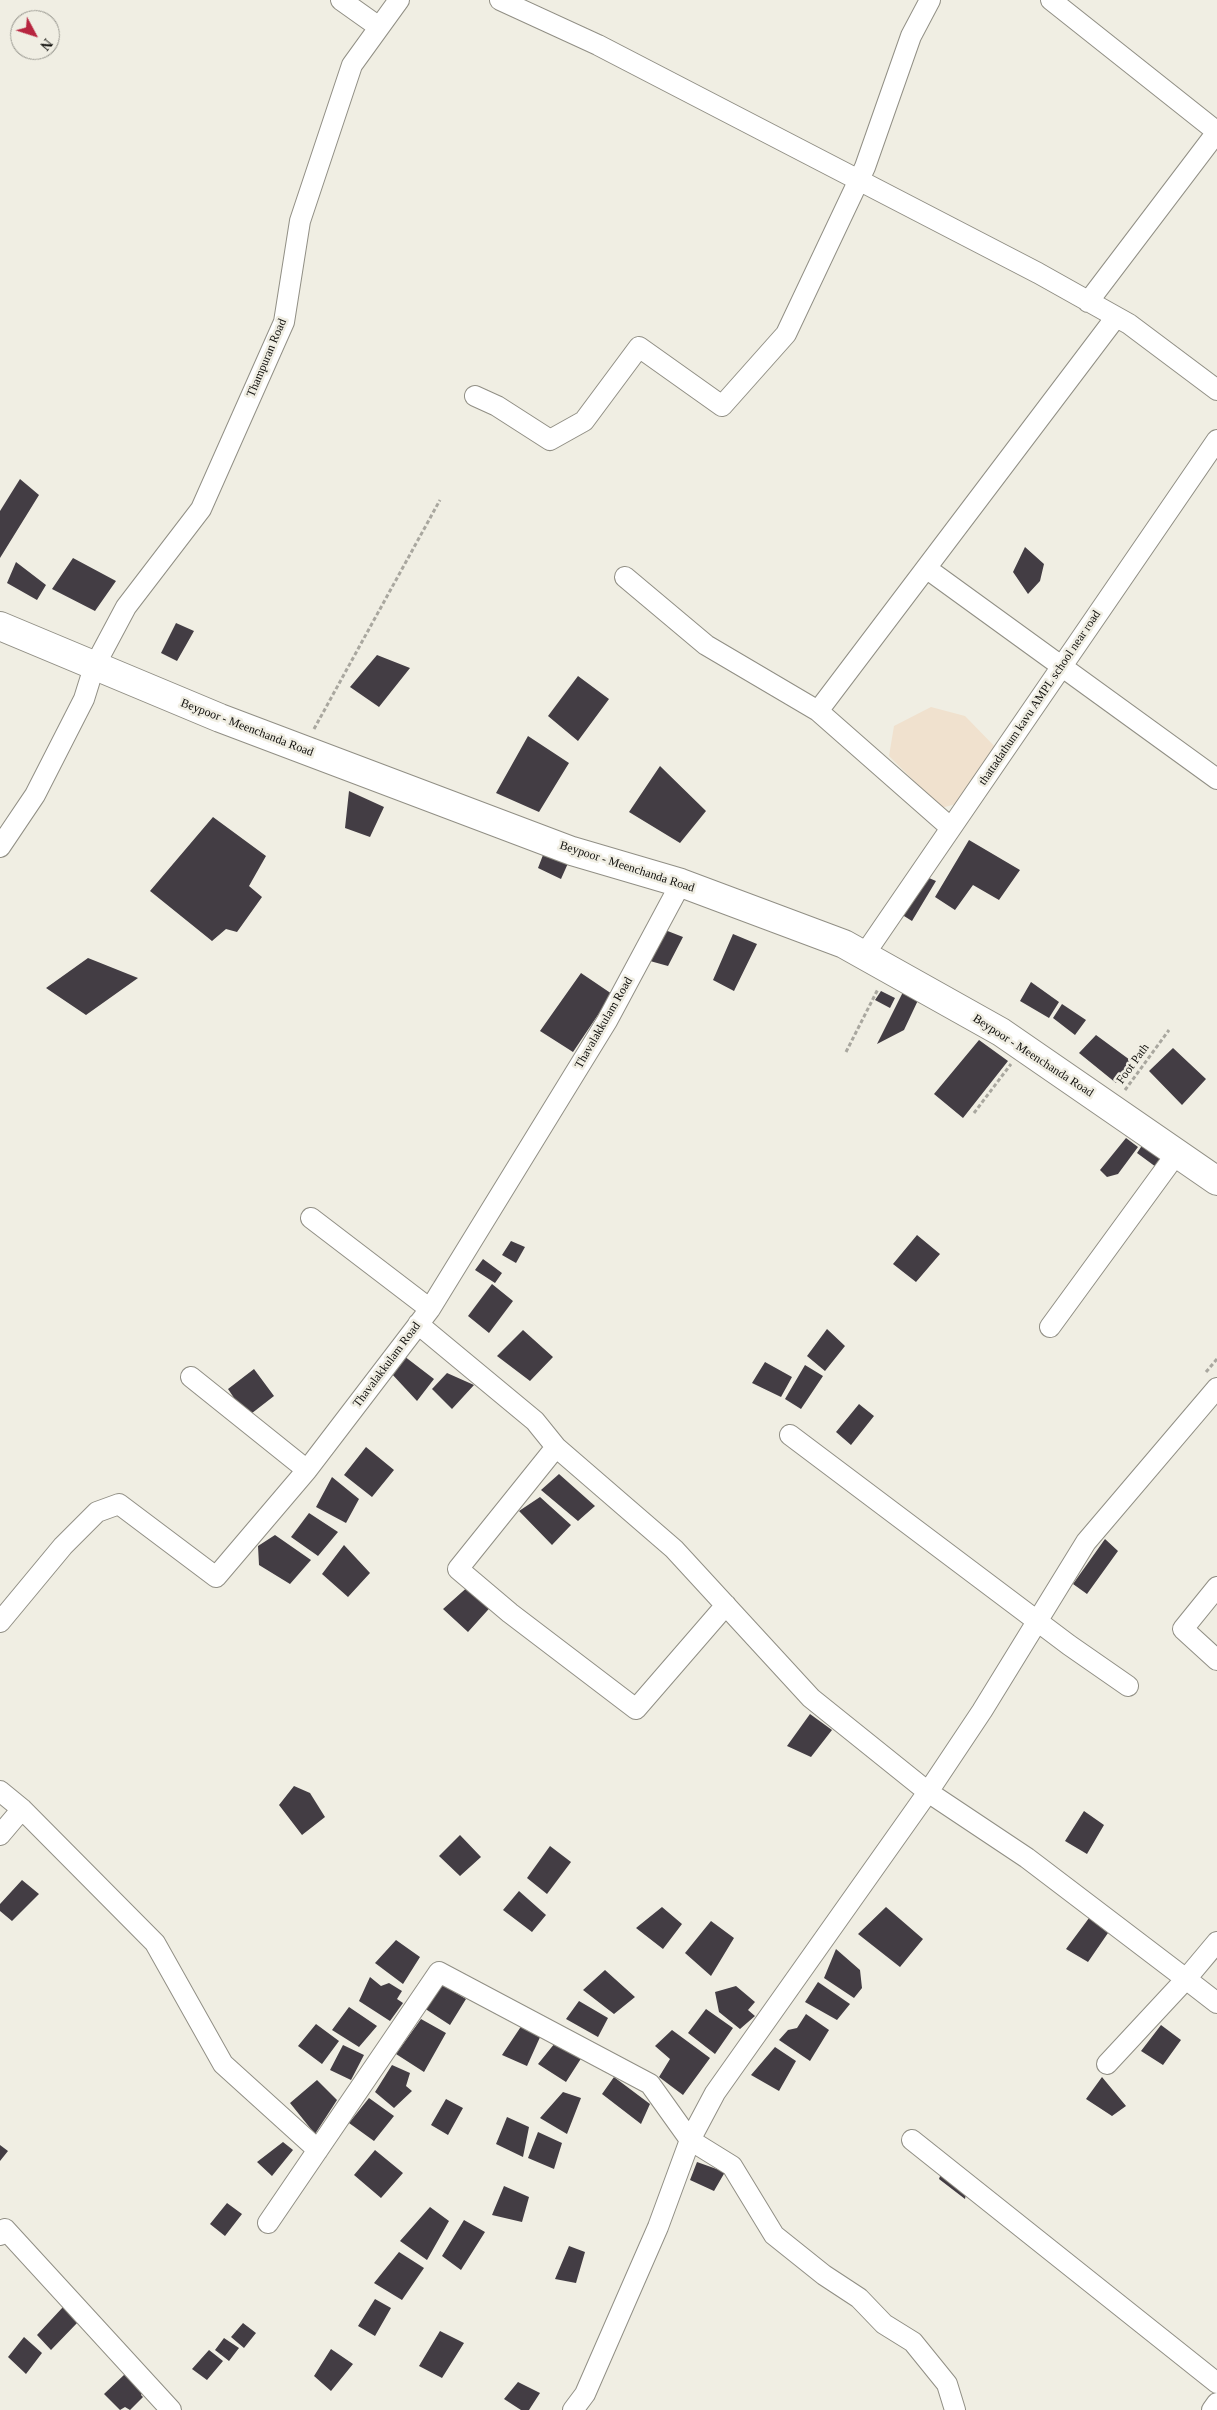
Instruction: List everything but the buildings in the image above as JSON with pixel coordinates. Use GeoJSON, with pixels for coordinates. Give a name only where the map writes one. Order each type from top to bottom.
{"type":"FeatureCollection","features":[{"type":"Feature","properties":{"kind":"main road","name":"Beypoor - Meenchanda Road"},"geometry":{"type":"LineString","coordinates":[[0,626],[94,667],[572,851],[680,883],[844,944],[1001,1032],[1217,1181]]}},
{"type":"Feature","properties":{"kind":"street"},"geometry":{"type":"LineString","coordinates":[[342,0],[379,27]]}},
{"type":"Feature","properties":{"kind":"street","name":"Thampuran Road"},"geometry":{"type":"LineString","coordinates":[[0,847],[35,794],[84,700],[94,667],[126,607],[201,509],[284,322],[300,221],[352,65],[399,0]]}},
{"type":"Feature","properties":{"kind":"street"},"geometry":{"type":"LineString","coordinates":[[500,0],[598,45],[1038,273],[1116,317],[1217,390]]}},
{"type":"Feature","properties":{"kind":"street"},"geometry":{"type":"LineString","coordinates":[[475,396],[497,406],[550,440],[584,420],[639,347],[722,406],[786,334],[859,180],[911,36],[930,0]]}},
{"type":"Feature","properties":{"kind":"street"},"geometry":{"type":"LineString","coordinates":[[1051,0],[1216,131],[1088,302]]}},
{"type":"Feature","properties":{"kind":"street"},"geometry":{"type":"LineString","coordinates":[[818,711],[1116,317]]}},
{"type":"Feature","properties":{"kind":"street","name":"thattadathum kavu AMPL school near road"},"geometry":{"type":"LineString","coordinates":[[864,955],[1217,440]]}},
{"type":"Feature","properties":{"kind":"street"},"geometry":{"type":"LineString","coordinates":[[926,568],[1217,779]]}},
{"type":"Feature","properties":{"kind":"street"},"geometry":{"type":"LineString","coordinates":[[625,577],[706,645],[818,711],[951,828]]}},
{"type":"Feature","properties":{"kind":"street","name":"Thavalakkulam Road"},"geometry":{"type":"LineString","coordinates":[[0,1622],[63,1546],[97,1512],[119,1504],[216,1577],[307,1470],[424,1317],[607,1021],[680,883]]}},
{"type":"Feature","properties":{"kind":"street"},"geometry":{"type":"LineString","coordinates":[[1050,1327],[1177,1153]]}},
{"type":"Feature","properties":{"kind":"street"},"geometry":{"type":"LineString","coordinates":[[311,1218],[424,1317],[535,1421],[556,1447],[674,1549],[811,1698],[928,1792],[1027,1858],[1217,2003]]}},
{"type":"Feature","properties":{"kind":"street"},"geometry":{"type":"LineString","coordinates":[[191,1377],[307,1470]]}},
{"type":"Feature","properties":{"kind":"street"},"geometry":{"type":"LineString","coordinates":[[573,2410],[585,2394],[658,2227],[690,2140],[715,2093],[928,1792],[982,1711],[1086,1542],[1217,1388]]}},
{"type":"Feature","properties":{"kind":"street"},"geometry":{"type":"LineString","coordinates":[[790,1435],[1037,1621],[1128,1686]]}},
{"type":"Feature","properties":{"kind":"street"},"geometry":{"type":"LineString","coordinates":[[556,1447],[458,1569],[510,1613],[636,1709],[726,1605]]}},
{"type":"Feature","properties":{"kind":"street"},"geometry":{"type":"LineString","coordinates":[[1217,1587],[1183,1629],[1217,1660]]}},
{"type":"Feature","properties":{"kind":"street"},"geometry":{"type":"LineString","coordinates":[[0,1791],[22,1810],[155,1943],[223,2064],[318,2150]]}},
{"type":"Feature","properties":{"kind":"street"},"geometry":{"type":"LineString","coordinates":[[0,1836],[22,1810]]}},
{"type":"Feature","properties":{"kind":"street"},"geometry":{"type":"LineString","coordinates":[[1107,2064],[1186,1979],[1217,1942]]}},
{"type":"Feature","properties":{"kind":"street"},"geometry":{"type":"LineString","coordinates":[[268,2223],[439,1972],[650,2084],[690,2140],[732,2166],[774,2235],[824,2275],[859,2298],[884,2324],[913,2342],[947,2384],[954,2410]]}},
{"type":"Feature","properties":{"kind":"street"},"geometry":{"type":"LineString","coordinates":[[912,2140],[1217,2383]]}},
{"type":"Feature","properties":{"kind":"street"},"geometry":{"type":"LineString","coordinates":[[0,2235],[5,2229],[171,2410]]}},
{"type":"Feature","properties":{"kind":"street"},"geometry":{"type":"LineString","coordinates":[[1212,2410],[1217,2403]]}},
{"type":"Feature","properties":{"kind":"path"},"geometry":{"type":"LineString","coordinates":[[303,749],[440,500]]}},
{"type":"Feature","properties":{"kind":"path"},"geometry":{"type":"LineString","coordinates":[[846,1052],[888,969]]}},
{"type":"Feature","properties":{"kind":"path","name":"Foot Path"},"geometry":{"type":"LineString","coordinates":[[1112,1108],[1169,1030]]}},
{"type":"Feature","properties":{"kind":"path"},"geometry":{"type":"LineString","coordinates":[[974,1113],[1024,1048]]}},
{"type":"Feature","properties":{"kind":"shaded area"},"geometry":{"type":"Polygon","coordinates":[[[931,707],[965,716],[1003,755],[960,803],[941,808],[889,756],[894,726],[931,707]]]}}]}
